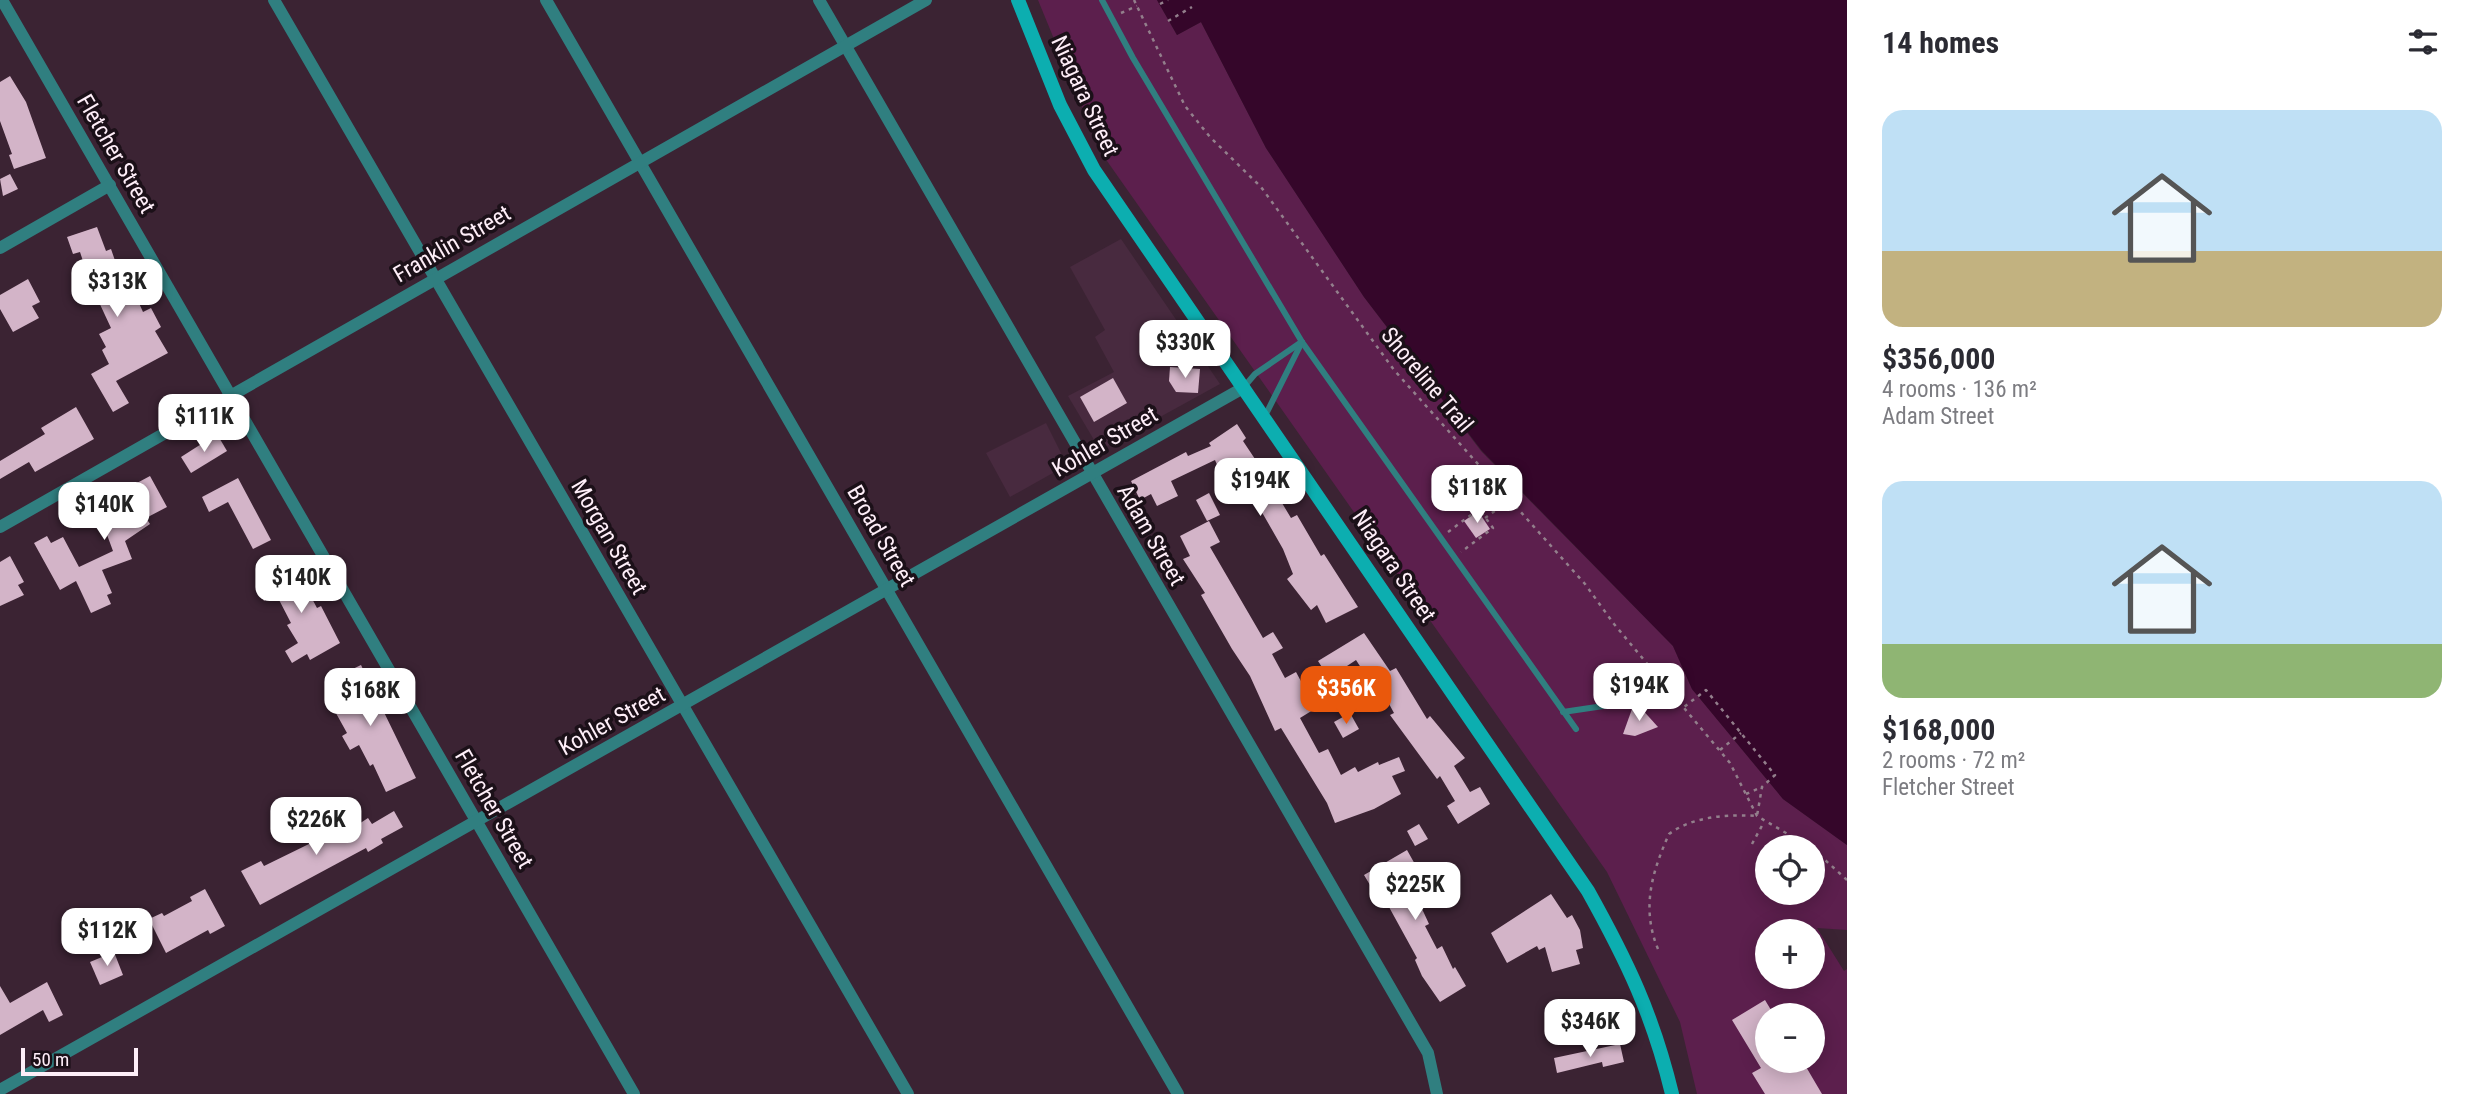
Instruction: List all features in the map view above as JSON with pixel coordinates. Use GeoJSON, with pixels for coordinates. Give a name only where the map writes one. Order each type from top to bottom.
{"type":"FeatureCollection","features":[{"type":"Feature","properties":{"kind":"main road","name":"Niagara Street"},"geometry":{"type":"LineString","coordinates":[[1018,0],[1060,105],[1094,170],[1588,891],[1628,962],[1645,1000],[1672,1094]]}},
{"type":"Feature","properties":{"kind":"street","name":"Fletcher Street"},"geometry":{"type":"LineString","coordinates":[[2,0],[634,1094]]}},
{"type":"Feature","properties":{"kind":"street","name":"Morgan Street"},"geometry":{"type":"LineString","coordinates":[[274,0],[908,1094]]}},
{"type":"Feature","properties":{"kind":"street","name":"Broad Street"},"geometry":{"type":"LineString","coordinates":[[546,0],[1178,1094]]}},
{"type":"Feature","properties":{"kind":"street","name":"Adam Street"},"geometry":{"type":"LineString","coordinates":[[819,0],[1428,1053],[1437,1094]]}},
{"type":"Feature","properties":{"kind":"street","name":"Franklin Street"},"geometry":{"type":"LineString","coordinates":[[0,527],[926,0]]}},
{"type":"Feature","properties":{"kind":"street"},"geometry":{"type":"LineString","coordinates":[[0,248],[110,185]]}},
{"type":"Feature","properties":{"kind":"street","name":"Kohler Street"},"geometry":{"type":"LineString","coordinates":[[0,1090],[1243,388]]}},
{"type":"Feature","properties":{"kind":"lane"},"geometry":{"type":"LineString","coordinates":[[1102,0],[1302,342],[1576,729]]}},
{"type":"Feature","properties":{"kind":"lane"},"geometry":{"type":"LineString","coordinates":[[1243,388],[1255,374],[1302,342]]}},
{"type":"Feature","properties":{"kind":"lane"},"geometry":{"type":"LineString","coordinates":[[1265,416],[1302,342]]}},
{"type":"Feature","properties":{"kind":"lane"},"geometry":{"type":"LineString","coordinates":[[1563,712],[1637,701]]}},
{"type":"Feature","properties":{"kind":"path","name":"Shoreline Trail"},"geometry":{"type":"LineString","coordinates":[[1134,0],[1185,106],[1210,137],[1261,187],[1394,370],[1567,562],[1720,750],[1738,774],[1757,816]]}},
{"type":"Feature","properties":{"kind":"path"},"geometry":{"type":"LineString","coordinates":[[1160,4],[1168,0]]}},
{"type":"Feature","properties":{"kind":"path"},"geometry":{"type":"LineString","coordinates":[[1112,19],[1137,6]]}},
{"type":"Feature","properties":{"kind":"path"},"geometry":{"type":"LineString","coordinates":[[1168,20],[1192,7]]}},
{"type":"Feature","properties":{"kind":"path"},"geometry":{"type":"LineString","coordinates":[[1485,518],[1510,500]]}},
{"type":"Feature","properties":{"kind":"path"},"geometry":{"type":"LineString","coordinates":[[1439,538],[1479,509],[1493,528],[1453,558]]}},
{"type":"Feature","properties":{"kind":"path"},"geometry":{"type":"LineString","coordinates":[[1684,707],[1706,690],[1776,775],[1762,787],[1746,794]]}},
{"type":"Feature","properties":{"kind":"path"},"geometry":{"type":"LineString","coordinates":[[1720,750],[1741,733]]}},
{"type":"Feature","properties":{"kind":"path"},"geometry":{"type":"LineString","coordinates":[[1757,816],[1762,787]]}},
{"type":"Feature","properties":{"kind":"path"},"geometry":{"type":"LineString","coordinates":[[1658,949],[1650,930],[1648,896],[1669,834],[1697,821],[1732,815],[1757,816],[1789,835]]}},
{"type":"Feature","properties":{"kind":"path"},"geometry":{"type":"LineString","coordinates":[[1752,844],[1765,821]]}},
{"type":"Feature","properties":{"kind":"path"},"geometry":{"type":"LineString","coordinates":[[1825,860],[1847,880]]}},
{"type":"Feature","properties":{"kind":"shaded area"},"geometry":{"type":"Polygon","coordinates":[[[1038,0],[1157,0],[1177,35],[1201,22],[1266,148],[1364,297],[1481,451],[1673,646],[1692,689],[1783,799],[1847,845],[1847,930],[1825,929],[1825,919],[1755,919],[1755,989],[1825,989],[1825,941],[1844,971],[1847,969],[1847,1094],[1697,1094],[1680,1022],[1607,872],[1100,151],[1038,0]]]}},
{"type":"Feature","properties":{"kind":"shaded area"},"geometry":{"type":"Polygon","coordinates":[[[1157,0],[1847,0],[1847,845],[1783,799],[1692,689],[1673,646],[1482,451],[1364,297],[1266,148],[1201,22],[1177,35],[1157,0]]]}},
{"type":"Feature","properties":{"kind":"shaded area"},"geometry":{"type":"Polygon","coordinates":[[[1121,239],[1220,384],[1100,450],[1068,396],[1114,372],[1095,337],[1105,330],[1070,267],[1121,239]]]}},
{"type":"Feature","properties":{"kind":"shaded area"},"geometry":{"type":"Polygon","coordinates":[[[1046,423],[1067,465],[1010,497],[986,453],[1046,423]]]}},
{"type":"Feature","properties":{"kind":"building"},"geometry":{"type":"Polygon","coordinates":[[[10,76],[26,102],[46,158],[14,169],[9,155],[12,154],[0,121],[0,82],[10,76]]]}},
{"type":"Feature","properties":{"kind":"building"},"geometry":{"type":"Polygon","coordinates":[[[10,174],[18,189],[3,196],[0,179],[10,174]]]}},
{"type":"Feature","properties":{"kind":"building"},"geometry":{"type":"Polygon","coordinates":[[[97,227],[106,251],[111,249],[119,272],[132,293],[134,292],[143,312],[151,308],[161,327],[155,331],[168,353],[116,381],[129,403],[113,412],[91,374],[109,364],[102,350],[106,347],[99,334],[111,328],[91,285],[80,252],[73,254],[67,237],[97,227]]]}},
{"type":"Feature","properties":{"kind":"building"},"geometry":{"type":"Polygon","coordinates":[[[28,279],[40,302],[32,306],[39,318],[13,332],[0,309],[0,295],[28,279]]]}},
{"type":"Feature","properties":{"kind":"building"},"geometry":{"type":"Polygon","coordinates":[[[1170,367],[1200,369],[1198,393],[1176,392],[1169,381],[1170,367]]]}},
{"type":"Feature","properties":{"kind":"building"},"geometry":{"type":"Polygon","coordinates":[[[1113,378],[1127,403],[1094,422],[1080,397],[1113,378]]]}},
{"type":"Feature","properties":{"kind":"building"},"geometry":{"type":"Polygon","coordinates":[[[76,407],[94,439],[35,472],[29,462],[0,479],[0,461],[45,434],[41,428],[76,407]]]}},
{"type":"Feature","properties":{"kind":"building"},"geometry":{"type":"Polygon","coordinates":[[[1237,424],[1246,438],[1243,441],[1269,480],[1274,477],[1282,490],[1276,493],[1291,518],[1297,515],[1321,556],[1324,554],[1358,607],[1326,623],[1317,605],[1311,610],[1287,579],[1293,574],[1283,549],[1236,467],[1221,474],[1215,460],[1171,481],[1178,496],[1157,506],[1151,494],[1140,500],[1131,481],[1186,452],[1188,456],[1211,446],[1209,443],[1237,424]]]}},
{"type":"Feature","properties":{"kind":"building"},"geometry":{"type":"Polygon","coordinates":[[[217,434],[227,451],[191,473],[181,457],[217,434]]]}},
{"type":"Feature","properties":{"kind":"building"},"geometry":{"type":"Polygon","coordinates":[[[150,476],[167,507],[146,518],[150,524],[125,541],[132,559],[102,570],[112,593],[107,595],[111,604],[91,613],[76,581],[60,590],[34,543],[47,536],[51,543],[63,537],[79,567],[113,551],[96,505],[150,476]]]}},
{"type":"Feature","properties":{"kind":"building"},"geometry":{"type":"Polygon","coordinates":[[[238,478],[271,540],[253,549],[228,502],[209,512],[202,497],[238,478]]]}},
{"type":"Feature","properties":{"kind":"building"},"geometry":{"type":"Polygon","coordinates":[[[1209,493],[1220,515],[1207,521],[1196,500],[1209,493]]]}},
{"type":"Feature","properties":{"kind":"building"},"geometry":{"type":"Polygon","coordinates":[[[1478,511],[1490,529],[1476,538],[1464,521],[1478,511]]]}},
{"type":"Feature","properties":{"kind":"building"},"geometry":{"type":"Polygon","coordinates":[[[1209,521],[1220,542],[1210,547],[1263,638],[1273,632],[1283,648],[1272,654],[1285,678],[1296,672],[1303,685],[1301,686],[1313,710],[1300,718],[1319,753],[1328,749],[1341,775],[1355,767],[1358,772],[1378,762],[1379,765],[1399,757],[1405,771],[1392,776],[1401,794],[1374,809],[1335,823],[1327,803],[1281,728],[1275,731],[1250,676],[1201,595],[1205,593],[1183,559],[1190,556],[1180,536],[1209,521]]]}},
{"type":"Feature","properties":{"kind":"building"},"geometry":{"type":"Polygon","coordinates":[[[10,556],[24,582],[18,585],[24,595],[0,606],[0,562],[10,556]]]}},
{"type":"Feature","properties":{"kind":"building"},"geometry":{"type":"Polygon","coordinates":[[[294,565],[317,608],[321,606],[340,643],[310,660],[307,654],[292,663],[285,651],[298,643],[287,625],[291,623],[276,594],[264,601],[256,586],[294,565]]]}},
{"type":"Feature","properties":{"kind":"building"},"geometry":{"type":"Polygon","coordinates":[[[1364,633],[1390,671],[1396,668],[1427,719],[1430,716],[1465,758],[1454,766],[1470,792],[1480,787],[1490,804],[1458,824],[1447,806],[1455,801],[1440,776],[1437,779],[1390,715],[1394,713],[1372,673],[1367,677],[1356,660],[1329,678],[1318,661],[1364,633]]]}},
{"type":"Feature","properties":{"kind":"building"},"geometry":{"type":"Polygon","coordinates":[[[361,665],[416,778],[386,792],[373,764],[370,766],[359,745],[350,750],[342,736],[347,733],[332,706],[336,704],[329,690],[338,686],[334,678],[361,665]]]}},
{"type":"Feature","properties":{"kind":"building"},"geometry":{"type":"Polygon","coordinates":[[[1640,707],[1658,727],[1635,736],[1623,734],[1632,709],[1640,707]]]}},
{"type":"Feature","properties":{"kind":"building"},"geometry":{"type":"Polygon","coordinates":[[[1350,713],[1359,729],[1343,738],[1334,722],[1350,713]]]}},
{"type":"Feature","properties":{"kind":"building"},"geometry":{"type":"Polygon","coordinates":[[[394,811],[403,827],[381,839],[383,843],[368,852],[366,848],[260,905],[241,871],[261,861],[264,866],[311,843],[305,832],[320,824],[330,843],[368,818],[372,824],[394,811]]]}},
{"type":"Feature","properties":{"kind":"building"},"geometry":{"type":"Polygon","coordinates":[[[1419,824],[1428,839],[1415,846],[1407,831],[1419,824]]]}},
{"type":"Feature","properties":{"kind":"building"},"geometry":{"type":"Polygon","coordinates":[[[1407,850],[1430,891],[1417,898],[1429,924],[1425,926],[1437,949],[1442,946],[1453,969],[1455,967],[1466,986],[1440,1002],[1422,976],[1415,960],[1417,958],[1378,887],[1373,890],[1364,875],[1407,850]]]}},
{"type":"Feature","properties":{"kind":"building"},"geometry":{"type":"Polygon","coordinates":[[[205,889],[225,926],[210,934],[208,930],[166,953],[149,919],[162,913],[164,916],[192,901],[190,897],[205,889]]]}},
{"type":"Feature","properties":{"kind":"building"},"geometry":{"type":"Polygon","coordinates":[[[1551,894],[1567,918],[1572,915],[1580,930],[1583,948],[1576,950],[1580,964],[1552,972],[1545,947],[1539,950],[1537,946],[1507,963],[1491,933],[1551,894]]]}},
{"type":"Feature","properties":{"kind":"building"},"geometry":{"type":"Polygon","coordinates":[[[114,952],[123,975],[100,985],[90,962],[114,952]]]}},
{"type":"Feature","properties":{"kind":"building"},"geometry":{"type":"Polygon","coordinates":[[[47,982],[63,1015],[49,1022],[43,1010],[0,1035],[0,986],[10,1003],[47,982]]]}},
{"type":"Feature","properties":{"kind":"building"},"geometry":{"type":"Polygon","coordinates":[[[1755,1006],[1755,1058],[1732,1020],[1755,1006]]]}},
{"type":"Feature","properties":{"kind":"building"},"geometry":{"type":"Polygon","coordinates":[[[1620,1044],[1624,1062],[1603,1067],[1602,1062],[1557,1073],[1554,1058],[1620,1044]]]}},
{"type":"Feature","properties":{"kind":"building"},"geometry":{"type":"Polygon","coordinates":[[[1752,1073],[1810,1073],[1822,1094],[1765,1094],[1752,1073]]]}}]}
